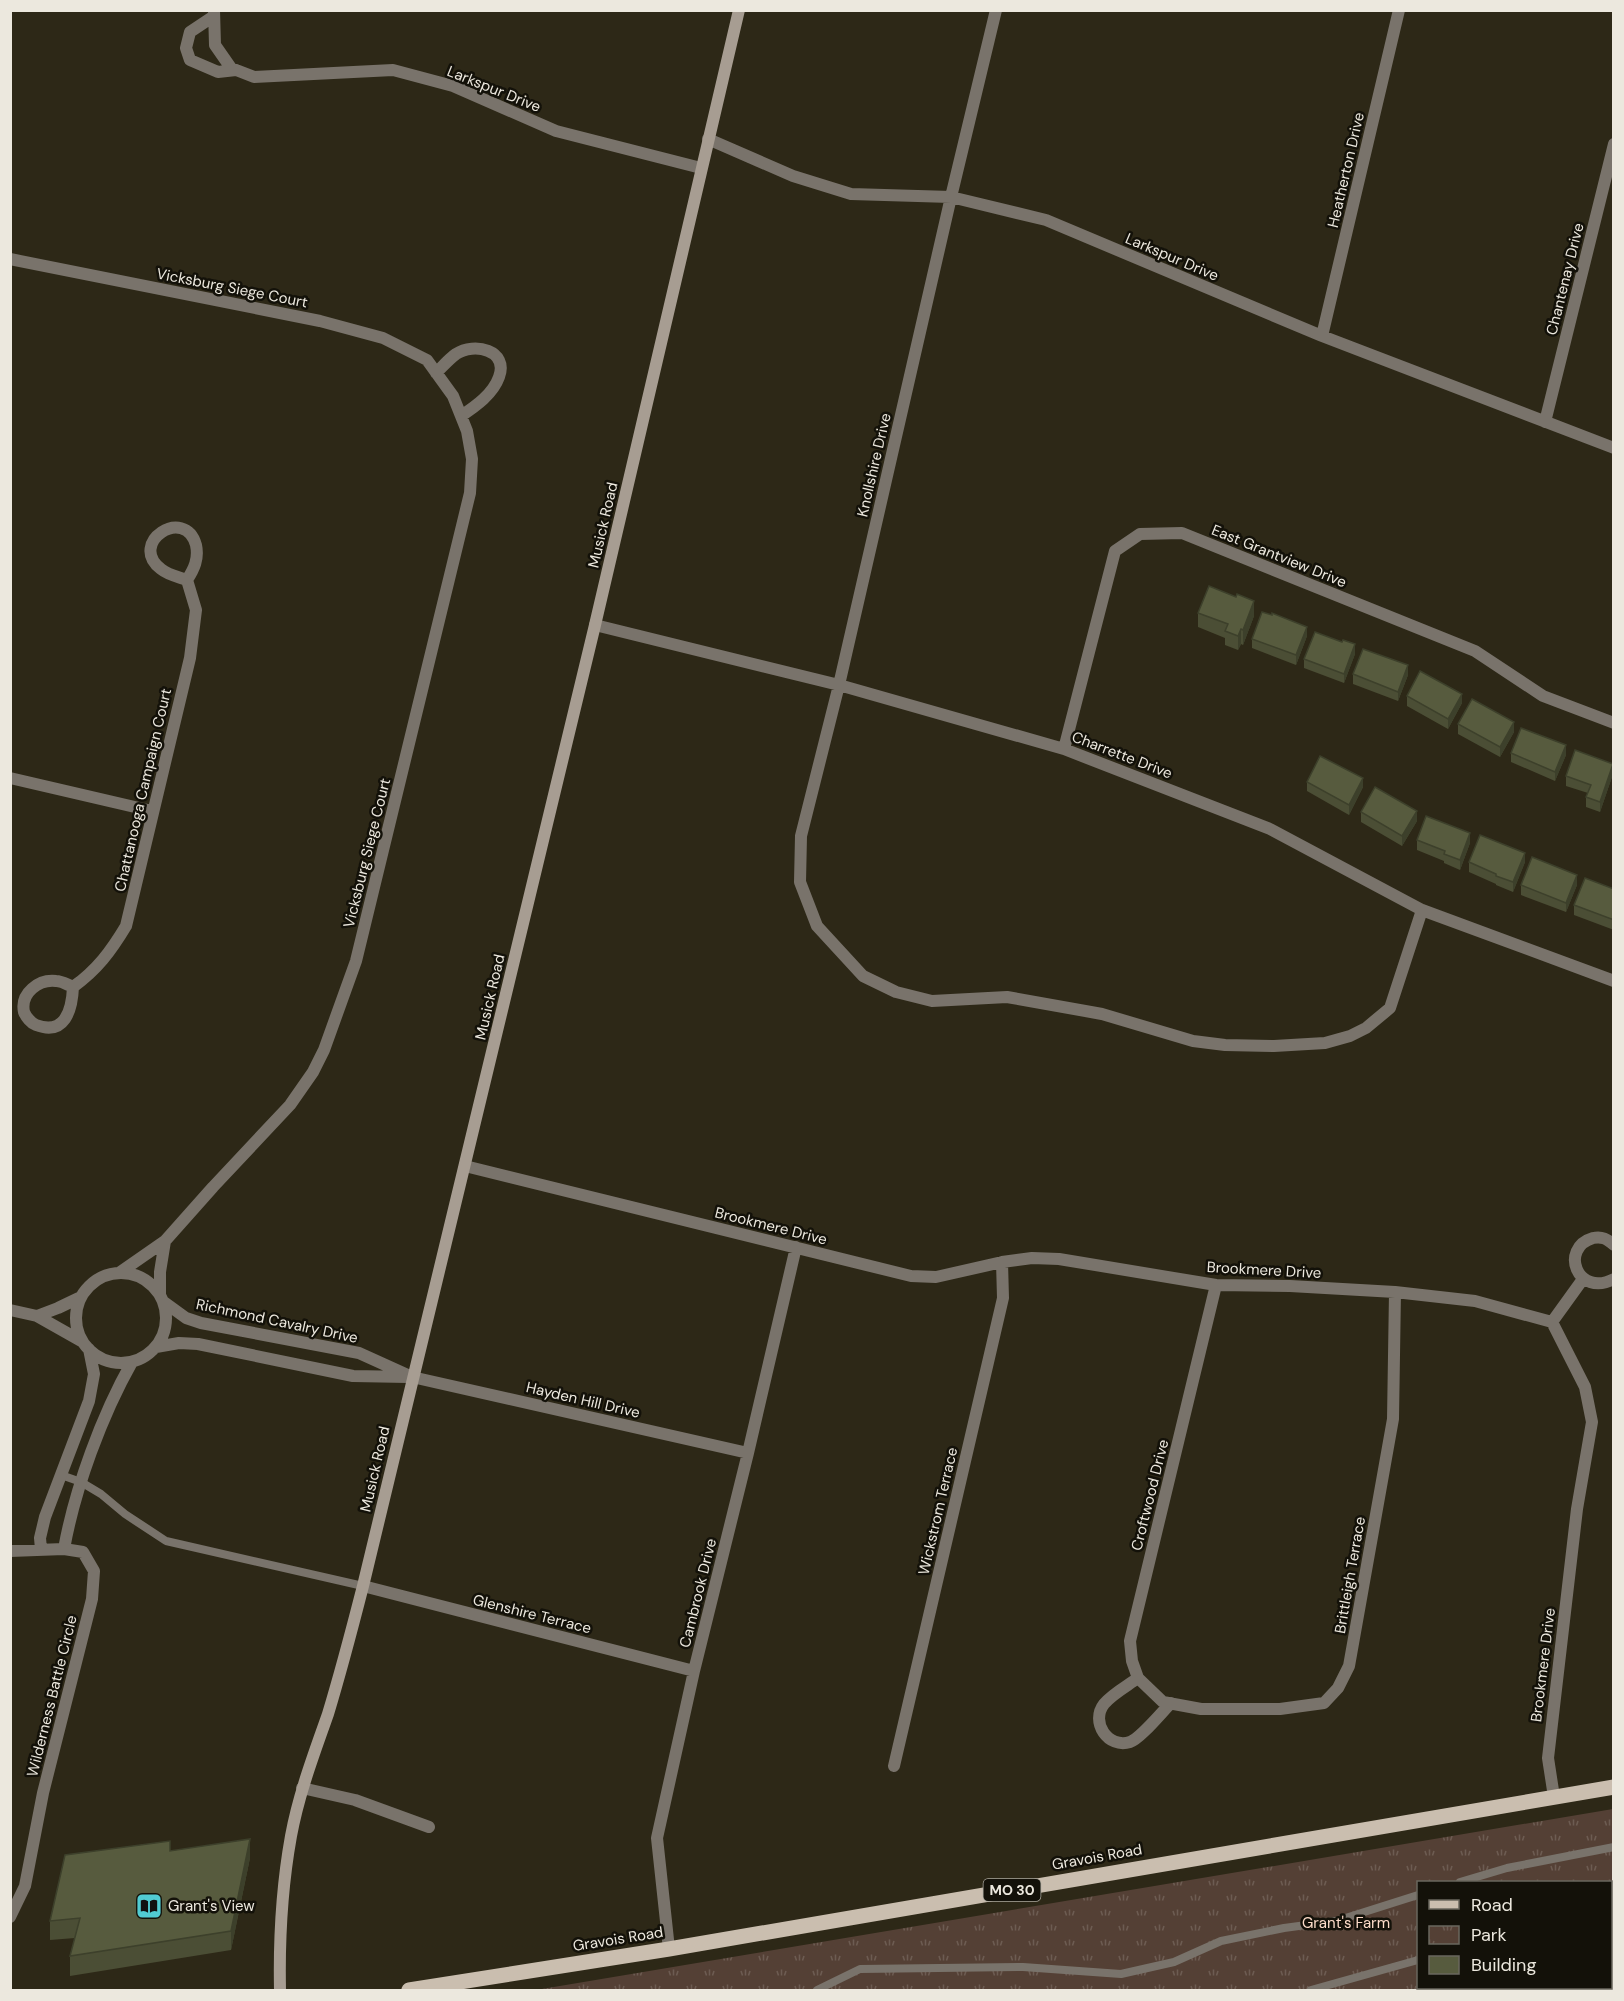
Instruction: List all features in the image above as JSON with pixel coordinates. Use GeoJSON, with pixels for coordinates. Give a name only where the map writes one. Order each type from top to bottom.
{"type":"FeatureCollection","features":[{"type":"Feature","properties":{"kind":"main road","name":"Gravois Road"},"geometry":{"type":"LineString","coordinates":[[409,1990],[669,1949],[1614,1787]]}},
{"type":"Feature","properties":{"kind":"street","name":"Musick Road"},"geometry":{"type":"LineString","coordinates":[[280,1990],[279,1968],[285,1883],[291,1835],[302,1788],[342,1666],[363,1586],[595,625],[739,10]]}},
{"type":"Feature","properties":{"kind":"street","name":"Knollshire Drive"},"geometry":{"type":"LineString","coordinates":[[996,10],[839,685],[801,836],[800,882],[817,926],[863,976],[896,992],[932,1000],[1007,997],[1102,1014],[1193,1041],[1274,1046],[1325,1043],[1350,1036],[1366,1028],[1390,1008],[1422,910]]}},
{"type":"Feature","properties":{"kind":"street","name":"Heatherton Drive"},"geometry":{"type":"LineString","coordinates":[[1322,336],[1399,10]]}},
{"type":"Feature","properties":{"kind":"street","name":"Larkspur Drive"},"geometry":{"type":"LineString","coordinates":[[214,13],[190,32],[186,48],[190,60],[218,72],[236,70],[254,77],[393,70],[453,86],[556,131],[701,168]]}},
{"type":"Feature","properties":{"kind":"street"},"geometry":{"type":"LineString","coordinates":[[214,13],[215,45],[231,68],[236,70]]}},
{"type":"Feature","properties":{"kind":"street","name":"Larkspur Drive"},"geometry":{"type":"LineString","coordinates":[[708,139],[793,176],[851,194],[951,197],[1046,220],[1322,336],[1614,448]]}},
{"type":"Feature","properties":{"kind":"street","name":"Chantenay Drive"},"geometry":{"type":"LineString","coordinates":[[1545,422],[1614,144]]}},
{"type":"Feature","properties":{"kind":"street","name":"Vicksburg Siege Court"},"geometry":{"type":"LineString","coordinates":[[10,259],[320,321],[383,338],[427,360],[453,396],[467,431],[472,459],[470,493],[356,961],[328,1039],[313,1072],[290,1105],[165,1241],[119,1273]]}},
{"type":"Feature","properties":{"kind":"street"},"geometry":{"type":"LineString","coordinates":[[436,373],[457,353],[476,347],[490,351],[499,361],[500,375],[492,389],[479,404],[461,416]]}},
{"type":"Feature","properties":{"kind":"street"},"geometry":{"type":"LineString","coordinates":[[169,528],[180,528],[192,535],[196,546],[195,569],[187,580],[161,569],[152,558],[150,549],[153,540],[169,528]]}},
{"type":"Feature","properties":{"kind":"street","name":"East Grantview Drive"},"geometry":{"type":"LineString","coordinates":[[1064,749],[1115,551],[1140,534],[1182,533],[1475,651],[1543,696],[1614,723]]}},
{"type":"Feature","properties":{"kind":"street","name":"Chattanooga Campaign Court"},"geometry":{"type":"LineString","coordinates":[[73,987],[84,980],[110,953],[126,926],[190,658],[196,610],[187,580]]}},
{"type":"Feature","properties":{"kind":"street","name":"Charrette Drive"},"geometry":{"type":"LineString","coordinates":[[595,625],[839,685],[1064,749],[1270,829],[1422,910],[1614,981]]}},
{"type":"Feature","properties":{"kind":"street"},"geometry":{"type":"LineString","coordinates":[[10,778],[152,811]]}},
{"type":"Feature","properties":{"kind":"street"},"geometry":{"type":"LineString","coordinates":[[47,980],[58,981],[73,987],[72,1003],[66,1018],[58,1026],[46,1029],[32,1023],[24,1012],[25,999],[32,987],[47,980]]}},
{"type":"Feature","properties":{"kind":"street","name":"Brookmere Drive"},"geometry":{"type":"LineString","coordinates":[[465,1166],[911,1276],[936,1277],[1002,1262],[1032,1258],[1059,1258],[1216,1285],[1290,1286],[1395,1292],[1475,1301],[1552,1322],[1585,1387],[1592,1422],[1577,1509],[1548,1758],[1554,1797]]}},
{"type":"Feature","properties":{"kind":"street"},"geometry":{"type":"LineString","coordinates":[[1614,1245],[1607,1239],[1598,1237],[1587,1240],[1579,1247],[1575,1258],[1575,1269],[1583,1280],[1605,1284],[1614,1279]]}},
{"type":"Feature","properties":{"kind":"street"},"geometry":{"type":"LineString","coordinates":[[10,1310],[37,1316],[105,1360],[114,1363],[141,1359],[156,1347],[166,1321],[162,1298],[165,1241]]}},
{"type":"Feature","properties":{"kind":"street","name":"Cambrook Drive"},"geometry":{"type":"LineString","coordinates":[[669,1949],[657,1838],[694,1671],[796,1247]]}},
{"type":"Feature","properties":{"kind":"street","name":"Wickstrom Terrace"},"geometry":{"type":"LineString","coordinates":[[894,1766],[1003,1298],[1002,1262]]}},
{"type":"Feature","properties":{"kind":"street"},"geometry":{"type":"LineString","coordinates":[[41,1549],[42,1526],[93,1386],[94,1374],[86,1346],[76,1324],[81,1297],[93,1282],[110,1274],[129,1273],[146,1280],[162,1298]]}},
{"type":"Feature","properties":{"kind":"street"},"geometry":{"type":"LineString","coordinates":[[1552,1322],[1583,1280]]}},
{"type":"Feature","properties":{"kind":"street","name":"Croftwood Drive"},"geometry":{"type":"LineString","coordinates":[[1138,1678],[1132,1661],[1130,1641],[1216,1285]]}},
{"type":"Feature","properties":{"kind":"street","name":"Brittleigh Terrace"},"geometry":{"type":"LineString","coordinates":[[1167,1703],[1201,1709],[1280,1709],[1324,1703],[1338,1688],[1349,1666],[1393,1419],[1395,1292]]}},
{"type":"Feature","properties":{"kind":"street"},"geometry":{"type":"LineString","coordinates":[[37,1316],[81,1297]]}},
{"type":"Feature","properties":{"kind":"street","name":"Richmond Cavalry Drive"},"geometry":{"type":"LineString","coordinates":[[162,1298],[186,1318],[201,1323],[359,1353],[412,1377]]}},
{"type":"Feature","properties":{"kind":"street"},"geometry":{"type":"LineString","coordinates":[[156,1347],[179,1343],[198,1344],[353,1377],[412,1377]]}},
{"type":"Feature","properties":{"kind":"street"},"geometry":{"type":"LineString","coordinates":[[64,1549],[72,1508],[81,1482],[112,1401],[132,1362]]}},
{"type":"Feature","properties":{"kind":"street","name":"Hayden Hill Drive"},"geometry":{"type":"LineString","coordinates":[[412,1377],[748,1453]]}},
{"type":"Feature","properties":{"kind":"street","name":"Wilderness Battle Circle"},"geometry":{"type":"LineString","coordinates":[[10,1551],[64,1549],[83,1552],[94,1571],[92,1599],[43,1793],[25,1886],[10,1917]]}},
{"type":"Feature","properties":{"kind":"street","name":"Glenshire Terrace"},"geometry":{"type":"LineString","coordinates":[[363,1586],[694,1671]]}},
{"type":"Feature","properties":{"kind":"street"},"geometry":{"type":"LineString","coordinates":[[1138,1678],[1167,1703],[1145,1731],[1131,1742],[1116,1742],[1105,1737],[1101,1730],[1099,1718],[1103,1705],[1138,1678]]}},
{"type":"Feature","properties":{"kind":"street"},"geometry":{"type":"LineString","coordinates":[[302,1788],[355,1800],[429,1827]]}},
{"type":"Feature","properties":{"kind":"lane"},"geometry":{"type":"LineString","coordinates":[[61,1475],[81,1482],[166,1541],[363,1586]]}},
{"type":"Feature","properties":{"kind":"lane"},"geometry":{"type":"LineString","coordinates":[[1463,1881],[1507,1868],[1614,1847]]}},
{"type":"Feature","properties":{"kind":"lane"},"geometry":{"type":"LineString","coordinates":[[817,1990],[860,1969],[1023,1967],[1121,1974],[1174,1962],[1221,1941],[1284,1928],[1336,1921],[1417,1896]]}},
{"type":"Feature","properties":{"kind":"lane"},"geometry":{"type":"LineString","coordinates":[[1311,1990],[1417,1961]]}},
{"type":"Feature","properties":{"kind":"green space","name":"Grant's Farm"},"geometry":{"type":"Polygon","coordinates":[[[1613,1809],[1613,1990],[536,1990],[1613,1809]]]}},
{"type":"Feature","properties":{"kind":"building"},"geometry":{"type":"Polygon","coordinates":[[[1209,586],[1236,597],[1237,594],[1254,601],[1243,630],[1241,629],[1238,636],[1225,631],[1228,624],[1198,613],[1209,586]]]}},
{"type":"Feature","properties":{"kind":"building"},"geometry":{"type":"Polygon","coordinates":[[[1262,612],[1272,615],[1272,613],[1307,627],[1296,655],[1252,639],[1262,612]]]}},
{"type":"Feature","properties":{"kind":"building"},"geometry":{"type":"Polygon","coordinates":[[[1315,632],[1342,642],[1343,640],[1355,644],[1344,674],[1304,659],[1315,632]]]}},
{"type":"Feature","properties":{"kind":"building"},"geometry":{"type":"Polygon","coordinates":[[[1363,649],[1408,665],[1398,692],[1353,674],[1363,649]]]}},
{"type":"Feature","properties":{"kind":"building"},"geometry":{"type":"Polygon","coordinates":[[[1420,671],[1462,694],[1448,719],[1407,696],[1420,671]]]}},
{"type":"Feature","properties":{"kind":"building"},"geometry":{"type":"Polygon","coordinates":[[[1472,699],[1514,722],[1500,747],[1458,724],[1472,699]]]}},
{"type":"Feature","properties":{"kind":"building"},"geometry":{"type":"Polygon","coordinates":[[[1521,728],[1566,745],[1555,772],[1511,753],[1521,728]]]}},
{"type":"Feature","properties":{"kind":"building"},"geometry":{"type":"Polygon","coordinates":[[[1575,750],[1613,764],[1600,802],[1586,797],[1591,785],[1566,776],[1575,750]]]}},
{"type":"Feature","properties":{"kind":"building"},"geometry":{"type":"Polygon","coordinates":[[[1320,756],[1363,778],[1349,805],[1307,782],[1320,756]]]}},
{"type":"Feature","properties":{"kind":"building"},"geometry":{"type":"Polygon","coordinates":[[[1375,787],[1417,811],[1402,836],[1361,812],[1375,787]]]}},
{"type":"Feature","properties":{"kind":"building"},"geometry":{"type":"Polygon","coordinates":[[[1426,816],[1470,833],[1460,860],[1444,854],[1445,851],[1417,840],[1426,816]]]}},
{"type":"Feature","properties":{"kind":"building"},"geometry":{"type":"Polygon","coordinates":[[[1480,835],[1525,853],[1513,882],[1469,862],[1480,835]]]}},
{"type":"Feature","properties":{"kind":"building"},"geometry":{"type":"Polygon","coordinates":[[[1532,857],[1577,875],[1566,903],[1521,885],[1532,857]]]}},
{"type":"Feature","properties":{"kind":"building"},"geometry":{"type":"Polygon","coordinates":[[[1585,878],[1614,889],[1614,920],[1574,905],[1585,878]]]}},
{"type":"Feature","properties":{"kind":"building","name":"Grant's View"},"geometry":{"type":"Polygon","coordinates":[[[250,1839],[231,1931],[70,1956],[80,1918],[50,1921],[65,1855],[170,1841],[170,1851],[250,1839]]]}},
{"type":"Feature","properties":{"kind":"place","name":"Grant's View"},"geometry":{"type":"Point","coordinates":[149,1906]}}]}
